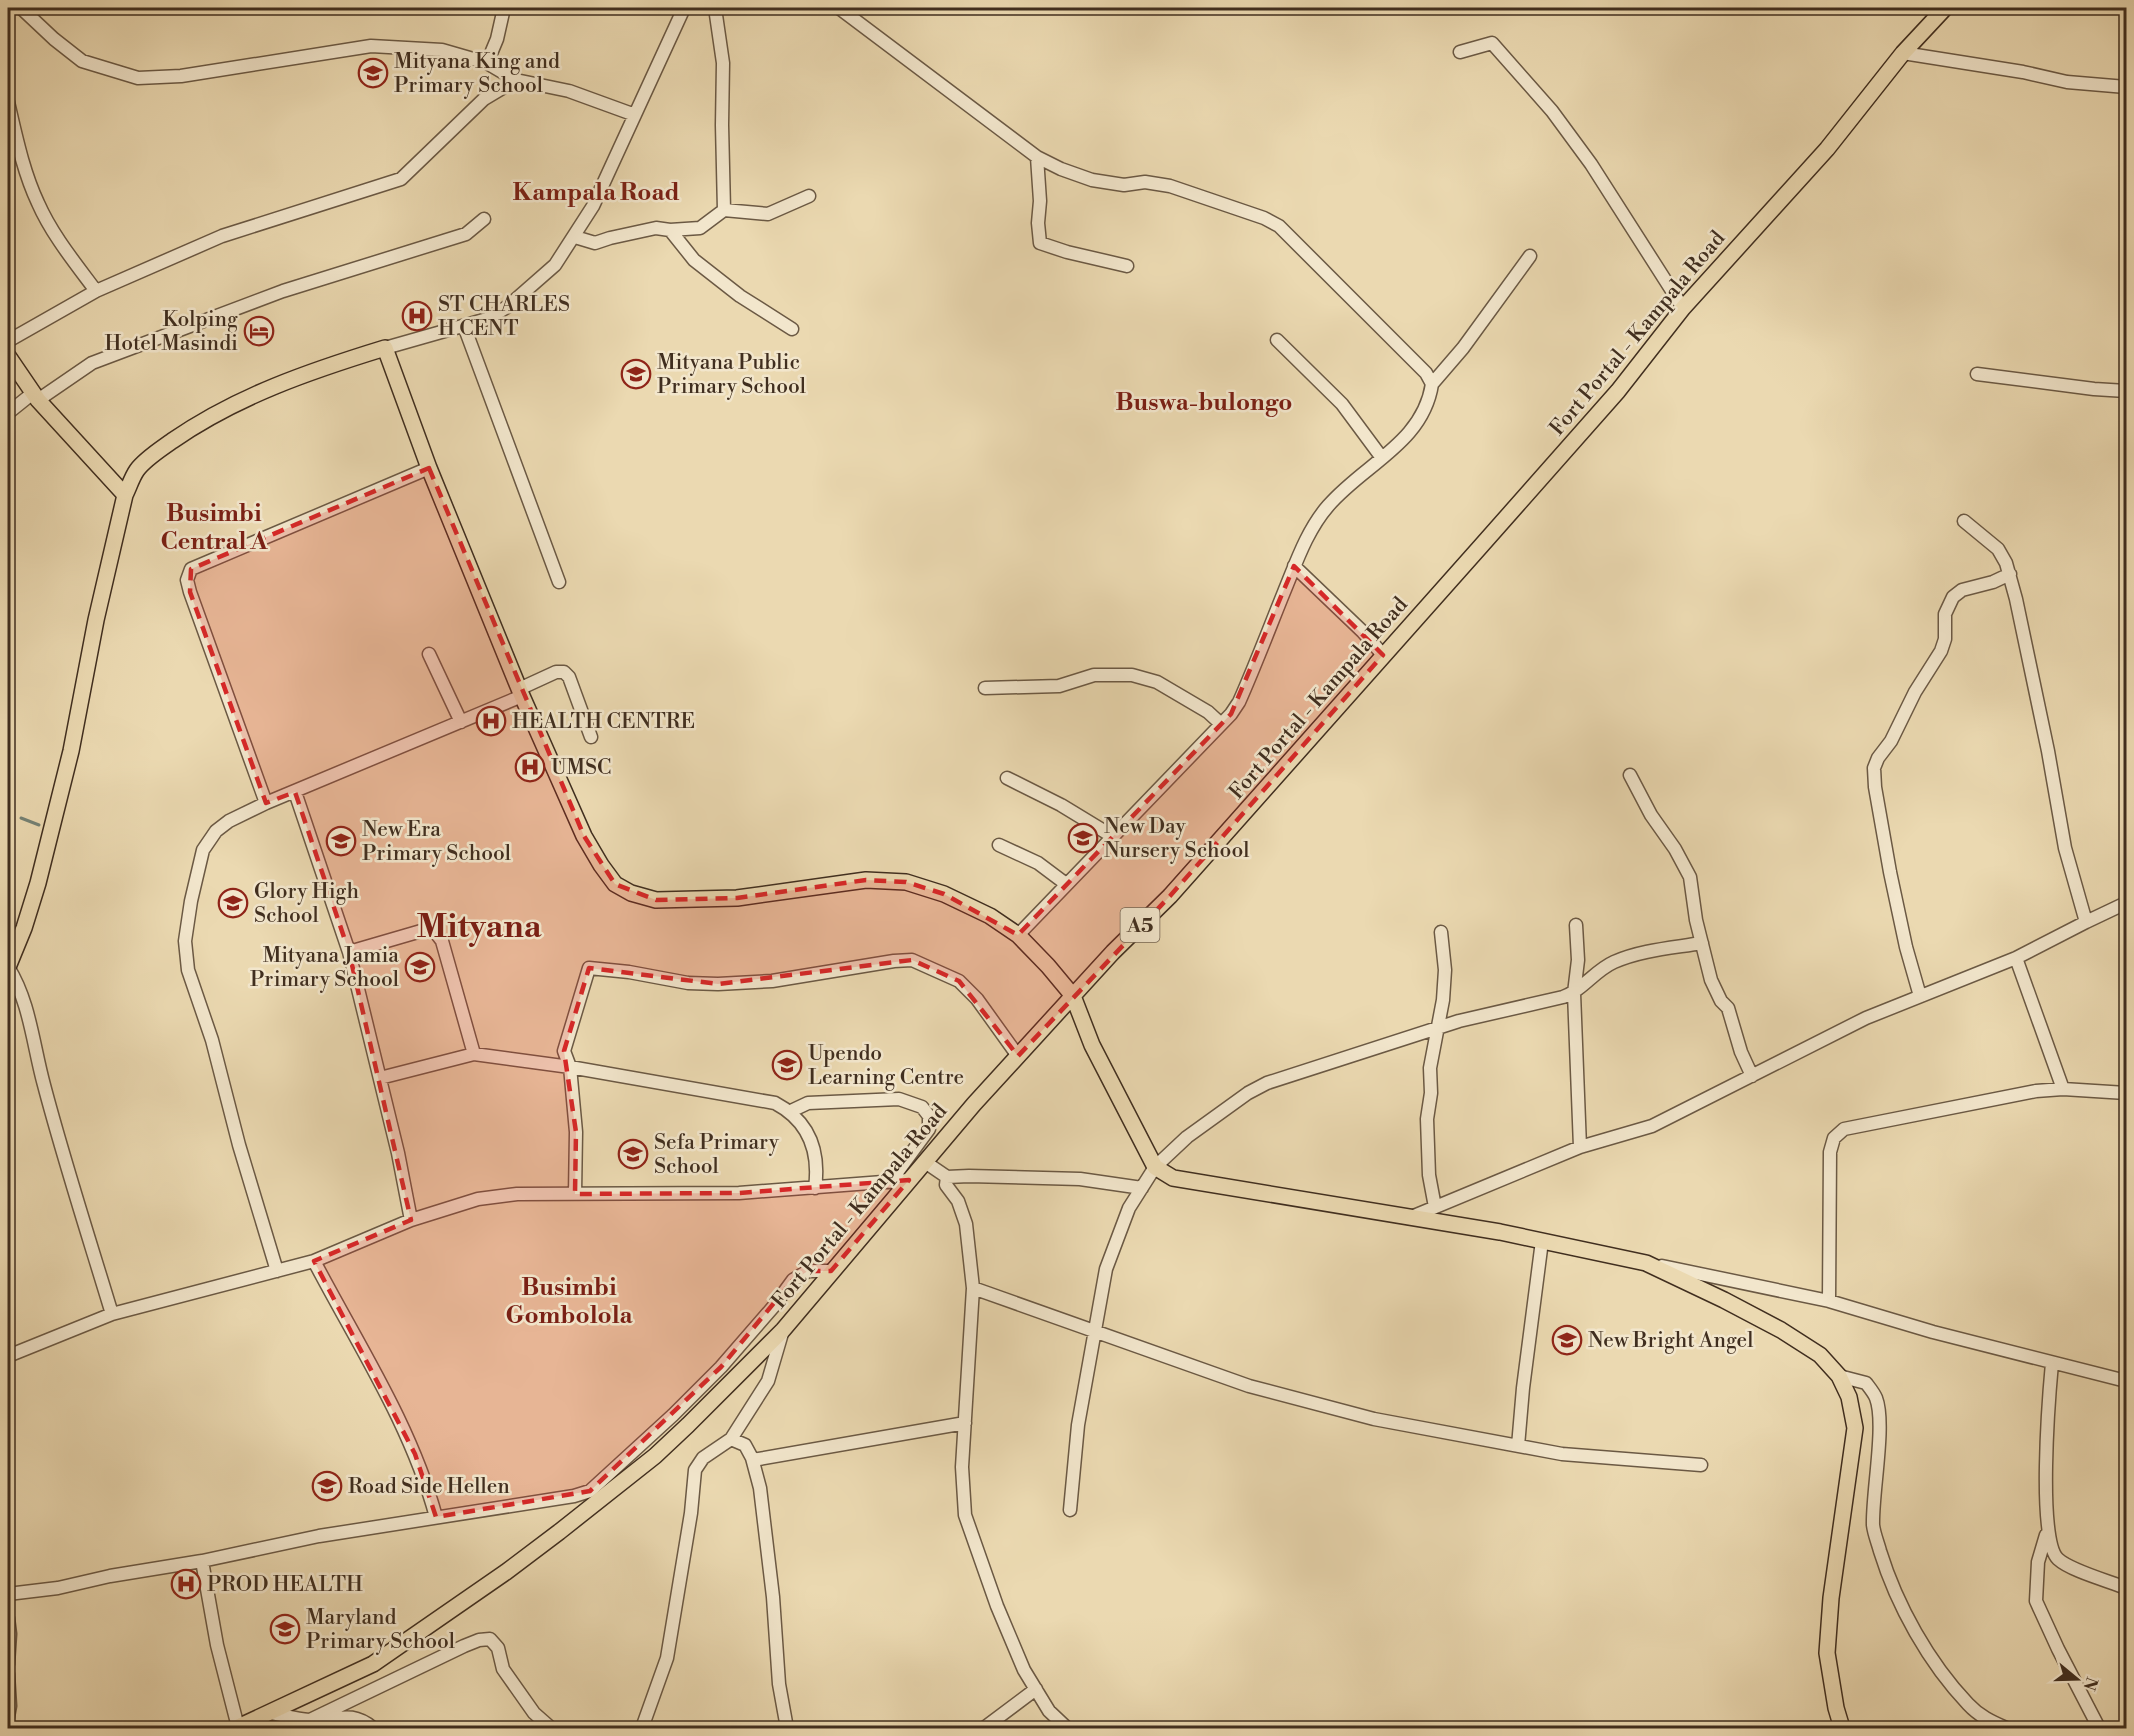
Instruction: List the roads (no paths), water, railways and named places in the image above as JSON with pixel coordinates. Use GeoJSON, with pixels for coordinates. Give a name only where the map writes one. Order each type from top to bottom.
{"type":"FeatureCollection","features":[{"type":"Feature","properties":{"kind":"main road","name":"Fort Portal - Kampala Road"},"geometry":{"type":"LineString","coordinates":[[237,1728],[374,1664],[550,1539],[655,1456],[783,1330],[974,1104],[1113,952],[1178,888],[1618,390],[1683,308],[1827,149],[1903,53],[1944,8]]}},
{"type":"Feature","properties":{"kind":"main road"},"geometry":{"type":"LineString","coordinates":[[8,967],[24,928],[38,883],[71,752],[96,620],[125,495],[137,470],[200,422],[245,398],[326,367],[385,348],[429,468],[521,693],[584,836],[615,884],[631,893],[656,900],[737,898],[866,880],[906,882],[944,894],[990,916],[1017,935],[1048,966],[1073,996],[1097,1055],[1155,1167],[1173,1179],[1500,1232],[1646,1263],[1781,1330],[1820,1355],[1839,1376],[1849,1397],[1856,1428],[1831,1598],[1827,1653],[1836,1708],[1842,1728]]}},
{"type":"Feature","properties":{"kind":"main road"},"geometry":{"type":"LineString","coordinates":[[8,356],[36,397],[125,495]]}},
{"type":"Feature","properties":{"kind":"street"},"geometry":{"type":"LineString","coordinates":[[21,8],[82,61],[138,78],[191,75],[371,46],[409,46],[442,50],[487,63],[516,80],[569,91],[635,115]]}},
{"type":"Feature","properties":{"kind":"street"},"geometry":{"type":"LineString","coordinates":[[487,63],[504,8]]}},
{"type":"Feature","properties":{"kind":"street"},"geometry":{"type":"LineString","coordinates":[[385,348],[487,319],[507,307],[555,265],[594,206],[684,8]]}},
{"type":"Feature","properties":{"kind":"street"},"geometry":{"type":"LineString","coordinates":[[715,8],[723,63],[724,210]]}},
{"type":"Feature","properties":{"kind":"street"},"geometry":{"type":"LineString","coordinates":[[838,8],[1037,157],[1061,169],[1092,180],[1124,185],[1144,182],[1170,186],[1264,218],[1279,226],[1426,374],[1432,384]]}},
{"type":"Feature","properties":{"kind":"street"},"geometry":{"type":"LineString","coordinates":[[1460,52],[1492,43],[1552,111],[1591,164],[1683,308]]}},
{"type":"Feature","properties":{"kind":"street"},"geometry":{"type":"LineString","coordinates":[[1903,53],[2024,72],[2067,82],[2127,87]]}},
{"type":"Feature","properties":{"kind":"street"},"geometry":{"type":"LineString","coordinates":[[8,341],[96,291],[222,236],[401,178],[484,99],[516,80]]}},
{"type":"Feature","properties":{"kind":"street"},"geometry":{"type":"LineString","coordinates":[[8,102],[22,160],[39,205],[70,256],[96,291]]}},
{"type":"Feature","properties":{"kind":"street"},"geometry":{"type":"LineString","coordinates":[[1037,157],[1040,243],[1067,252],[1127,266]]}},
{"type":"Feature","properties":{"kind":"street"},"geometry":{"type":"LineString","coordinates":[[575,237],[595,243],[656,228],[670,230],[700,228],[724,210],[768,214],[809,195]]}},
{"type":"Feature","properties":{"kind":"street"},"geometry":{"type":"LineString","coordinates":[[8,413],[92,363],[283,291],[466,234],[484,219]]}},
{"type":"Feature","properties":{"kind":"street"},"geometry":{"type":"LineString","coordinates":[[670,230],[694,260],[740,296],[792,329]]}},
{"type":"Feature","properties":{"kind":"street"},"geometry":{"type":"LineString","coordinates":[[1017,935],[1221,724],[1239,702],[1294,566],[1327,507],[1411,433],[1424,412],[1432,384],[1463,348],[1530,256]]}},
{"type":"Feature","properties":{"kind":"street"},"geometry":{"type":"LineString","coordinates":[[464,326],[559,582]]}},
{"type":"Feature","properties":{"kind":"street"},"geometry":{"type":"LineString","coordinates":[[1277,340],[1342,404],[1382,458]]}},
{"type":"Feature","properties":{"kind":"street"},"geometry":{"type":"LineString","coordinates":[[1977,374],[2127,391]]}},
{"type":"Feature","properties":{"kind":"street"},"geometry":{"type":"LineString","coordinates":[[266,803],[190,592],[187,580],[191,569],[429,468]]}},
{"type":"Feature","properties":{"kind":"street"},"geometry":{"type":"LineString","coordinates":[[1964,521],[1998,549],[2010,574],[2048,751],[2065,848],[2086,921]]}},
{"type":"Feature","properties":{"kind":"street"},"geometry":{"type":"LineString","coordinates":[[1294,566],[1363,632],[1383,656]]}},
{"type":"Feature","properties":{"kind":"street"},"geometry":{"type":"LineString","coordinates":[[1920,996],[1906,947],[1890,872],[1875,787],[1874,768],[1878,758],[1891,741],[1915,692],[1941,651],[1945,639],[1945,614],[1953,597],[1962,590],[2010,574]]}},
{"type":"Feature","properties":{"kind":"street"},"geometry":{"type":"LineString","coordinates":[[429,654],[461,722]]}},
{"type":"Feature","properties":{"kind":"street"},"geometry":{"type":"LineString","coordinates":[[277,1271],[239,1145],[212,1040],[188,970],[185,941],[203,850],[216,831],[229,821],[266,803],[461,722],[521,693],[556,672],[564,672],[569,677],[591,737]]}},
{"type":"Feature","properties":{"kind":"street"},"geometry":{"type":"LineString","coordinates":[[986,688],[1059,686],[1094,675],[1132,675],[1157,682],[1209,712],[1221,724]]}},
{"type":"Feature","properties":{"kind":"street"},"geometry":{"type":"LineString","coordinates":[[1630,774],[1651,815],[1675,849],[1690,877],[1702,943],[1712,980],[1721,1001],[1728,1008],[1741,1052],[1752,1076]]}},
{"type":"Feature","properties":{"kind":"street"},"geometry":{"type":"LineString","coordinates":[[1007,778],[1061,805],[1113,836]]}},
{"type":"Feature","properties":{"kind":"street"},"geometry":{"type":"LineString","coordinates":[[295,792],[349,952],[398,1153],[411,1220]]}},
{"type":"Feature","properties":{"kind":"street"},"geometry":{"type":"LineString","coordinates":[[999,845],[1038,863],[1066,884]]}},
{"type":"Feature","properties":{"kind":"street"},"geometry":{"type":"LineString","coordinates":[[1408,1218],[1580,1147],[1652,1126],[1866,1018],[2016,958],[2086,921],[2127,903]]}},
{"type":"Feature","properties":{"kind":"street"},"geometry":{"type":"LineString","coordinates":[[1576,925],[1578,960],[1574,993],[1580,1147]]}},
{"type":"Feature","properties":{"kind":"street"},"geometry":{"type":"LineString","coordinates":[[349,952],[428,929],[436,933],[442,941],[474,1054]]}},
{"type":"Feature","properties":{"kind":"street"},"geometry":{"type":"LineString","coordinates":[[1435,1207],[1429,1175],[1427,1119],[1431,1093],[1430,1068],[1443,1000],[1445,970],[1441,932]]}},
{"type":"Feature","properties":{"kind":"street"},"geometry":{"type":"LineString","coordinates":[[1070,1510],[1078,1425],[1106,1269],[1129,1208],[1155,1167],[1187,1137],[1248,1093],[1267,1083],[1459,1021],[1574,993],[1598,971],[1614,962],[1642,953],[1702,943]]}},
{"type":"Feature","properties":{"kind":"street"},"geometry":{"type":"LineString","coordinates":[[2016,958],[2063,1089]]}},
{"type":"Feature","properties":{"kind":"street"},"geometry":{"type":"LineString","coordinates":[[575,1194],[576,1132],[570,1067],[564,1051],[589,968],[629,972],[688,983],[718,984],[772,981],[894,960],[912,960],[959,981],[977,999],[1018,1056]]}},
{"type":"Feature","properties":{"kind":"street"},"geometry":{"type":"LineString","coordinates":[[8,967],[18,983],[25,1005],[44,1084],[112,1314]]}},
{"type":"Feature","properties":{"kind":"street"},"geometry":{"type":"LineString","coordinates":[[380,1078],[474,1054],[570,1067],[775,1102],[791,1111],[806,1128],[818,1171],[815,1188]]}},
{"type":"Feature","properties":{"kind":"street"},"geometry":{"type":"LineString","coordinates":[[1829,1301],[1830,1152],[1834,1138],[1844,1129],[2036,1091],[2063,1089],[2127,1093]]}},
{"type":"Feature","properties":{"kind":"street"},"geometry":{"type":"LineString","coordinates":[[791,1111],[808,1103],[899,1099],[922,1107],[929,1116],[929,1129],[890,1182]]}},
{"type":"Feature","properties":{"kind":"street"},"geometry":{"type":"LineString","coordinates":[[925,1162],[947,1177],[1080,1179],[1142,1188]]}},
{"type":"Feature","properties":{"kind":"street"},"geometry":{"type":"LineString","coordinates":[[947,1177],[946,1185],[958,1201],[966,1224],[973,1288],[962,1467],[965,1515],[997,1606],[1024,1670],[1049,1711],[1067,1728]]}},
{"type":"Feature","properties":{"kind":"street"},"geometry":{"type":"LineString","coordinates":[[8,1356],[112,1314],[314,1261],[411,1220],[497,1195],[739,1193],[909,1180]]}},
{"type":"Feature","properties":{"kind":"street"},"geometry":{"type":"LineString","coordinates":[[1518,1446],[1524,1377],[1542,1241]]}},
{"type":"Feature","properties":{"kind":"street"},"geometry":{"type":"LineString","coordinates":[[314,1261],[375,1373],[415,1454],[427,1484],[436,1517]]}},
{"type":"Feature","properties":{"kind":"street"},"geometry":{"type":"LineString","coordinates":[[1646,1263],[1829,1301],[1933,1332],[2127,1381]]}},
{"type":"Feature","properties":{"kind":"street"},"geometry":{"type":"LineString","coordinates":[[8,1594],[58,1588],[319,1536],[574,1496],[590,1491],[673,1415],[721,1367],[774,1306],[793,1280],[808,1271],[831,1271]]}},
{"type":"Feature","properties":{"kind":"street"},"geometry":{"type":"LineString","coordinates":[[973,1288],[1248,1386],[1374,1419],[1562,1454],[1701,1465]]}},
{"type":"Feature","properties":{"kind":"street"},"geometry":{"type":"LineString","coordinates":[[642,1728],[667,1658],[691,1513],[694,1470],[703,1458],[731,1439],[768,1381],[783,1330]]}},
{"type":"Feature","properties":{"kind":"street"},"geometry":{"type":"LineString","coordinates":[[2052,1363],[2047,1417],[2048,1528],[2051,1549],[2058,1559],[2069,1566],[2127,1588]]}},
{"type":"Feature","properties":{"kind":"street"},"geometry":{"type":"LineString","coordinates":[[1839,1376],[1866,1383],[1876,1398],[1879,1425],[1873,1528],[1885,1568],[1905,1615],[1948,1680],[1969,1706],[1985,1719],[2006,1728]]}},
{"type":"Feature","properties":{"kind":"street"},"geometry":{"type":"LineString","coordinates":[[753,1460],[965,1424]]}},
{"type":"Feature","properties":{"kind":"street"},"geometry":{"type":"LineString","coordinates":[[731,1439],[745,1445],[753,1460],[760,1488],[779,1683],[787,1728]]}},
{"type":"Feature","properties":{"kind":"street"},"geometry":{"type":"LineString","coordinates":[[2048,1528],[2038,1562],[2036,1601],[2099,1728]]}},
{"type":"Feature","properties":{"kind":"street"},"geometry":{"type":"LineString","coordinates":[[202,1561],[217,1645],[237,1728]]}},
{"type":"Feature","properties":{"kind":"street"},"geometry":{"type":"LineString","coordinates":[[8,1618],[10,1634],[8,1664]]}},
{"type":"Feature","properties":{"kind":"street"},"geometry":{"type":"LineString","coordinates":[[310,1720],[464,1646],[489,1639],[498,1648],[503,1669],[534,1713],[551,1728]]}},
{"type":"Feature","properties":{"kind":"street"},"geometry":{"type":"LineString","coordinates":[[8,1674],[10,1706],[8,1717]]}},
{"type":"Feature","properties":{"kind":"street"},"geometry":{"type":"LineString","coordinates":[[984,1728],[1036,1689]]}},
{"type":"Feature","properties":{"kind":"street"},"geometry":{"type":"LineString","coordinates":[[271,1713],[310,1720],[353,1717],[373,1728]]}},
{"type":"Feature","properties":{"kind":"waterway"},"geometry":{"type":"LineString","coordinates":[[21,818],[39,825]]}},
{"type":"Feature","properties":{"kind":"place","name":"Mityana King and Primary School"},"geometry":{"type":"Point","coordinates":[373,73]}},
{"type":"Feature","properties":{"kind":"place","name":"ST CHARLES H CENT"},"geometry":{"type":"Point","coordinates":[417,316]}},
{"type":"Feature","properties":{"kind":"place","name":"Kolping Hotel Masindi"},"geometry":{"type":"Point","coordinates":[259,331]}},
{"type":"Feature","properties":{"kind":"place","name":"Mityana Public Primary School"},"geometry":{"type":"Point","coordinates":[636,374]}},
{"type":"Feature","properties":{"kind":"place","name":"HEALTH CENTRE"},"geometry":{"type":"Point","coordinates":[491,721]}},
{"type":"Feature","properties":{"kind":"place","name":"UMSC"},"geometry":{"type":"Point","coordinates":[530,767]}},
{"type":"Feature","properties":{"kind":"place","name":"New Day Nursery School"},"geometry":{"type":"Point","coordinates":[1083,838]}},
{"type":"Feature","properties":{"kind":"place","name":"New Era Primary School"},"geometry":{"type":"Point","coordinates":[341,841]}},
{"type":"Feature","properties":{"kind":"place","name":"Glory High School"},"geometry":{"type":"Point","coordinates":[233,903]}},
{"type":"Feature","properties":{"kind":"place","name":"Mityana Jamia Primary School"},"geometry":{"type":"Point","coordinates":[420,967]}},
{"type":"Feature","properties":{"kind":"place","name":"Upendo Learning Centre"},"geometry":{"type":"Point","coordinates":[787,1065]}},
{"type":"Feature","properties":{"kind":"place","name":"Sefa Primary School"},"geometry":{"type":"Point","coordinates":[633,1154]}},
{"type":"Feature","properties":{"kind":"place","name":"New Bright Angel"},"geometry":{"type":"Point","coordinates":[1567,1340]}},
{"type":"Feature","properties":{"kind":"place","name":"Road Side Hellen"},"geometry":{"type":"Point","coordinates":[327,1486]}},
{"type":"Feature","properties":{"kind":"place","name":"PROD HEALTH"},"geometry":{"type":"Point","coordinates":[186,1584]}},
{"type":"Feature","properties":{"kind":"place","name":"Maryland Primary School"},"geometry":{"type":"Point","coordinates":[285,1629]}},
{"type":"Feature","properties":{"kind":"district","name":"Kampala Road"},"geometry":{"type":"Point","coordinates":[596,192]}},
{"type":"Feature","properties":{"kind":"district","name":"Buswa-bulongo"},"geometry":{"type":"Point","coordinates":[1204,402]}},
{"type":"Feature","properties":{"kind":"district","name":"Busimbi Central A"},"geometry":{"type":"Point","coordinates":[214,527]}},
{"type":"Feature","properties":{"kind":"district","name":"Mityana"},"geometry":{"type":"Point","coordinates":[479,925]}},
{"type":"Feature","properties":{"kind":"district","name":"Busimbi Gombolola"},"geometry":{"type":"Point","coordinates":[569,1301]}}]}
